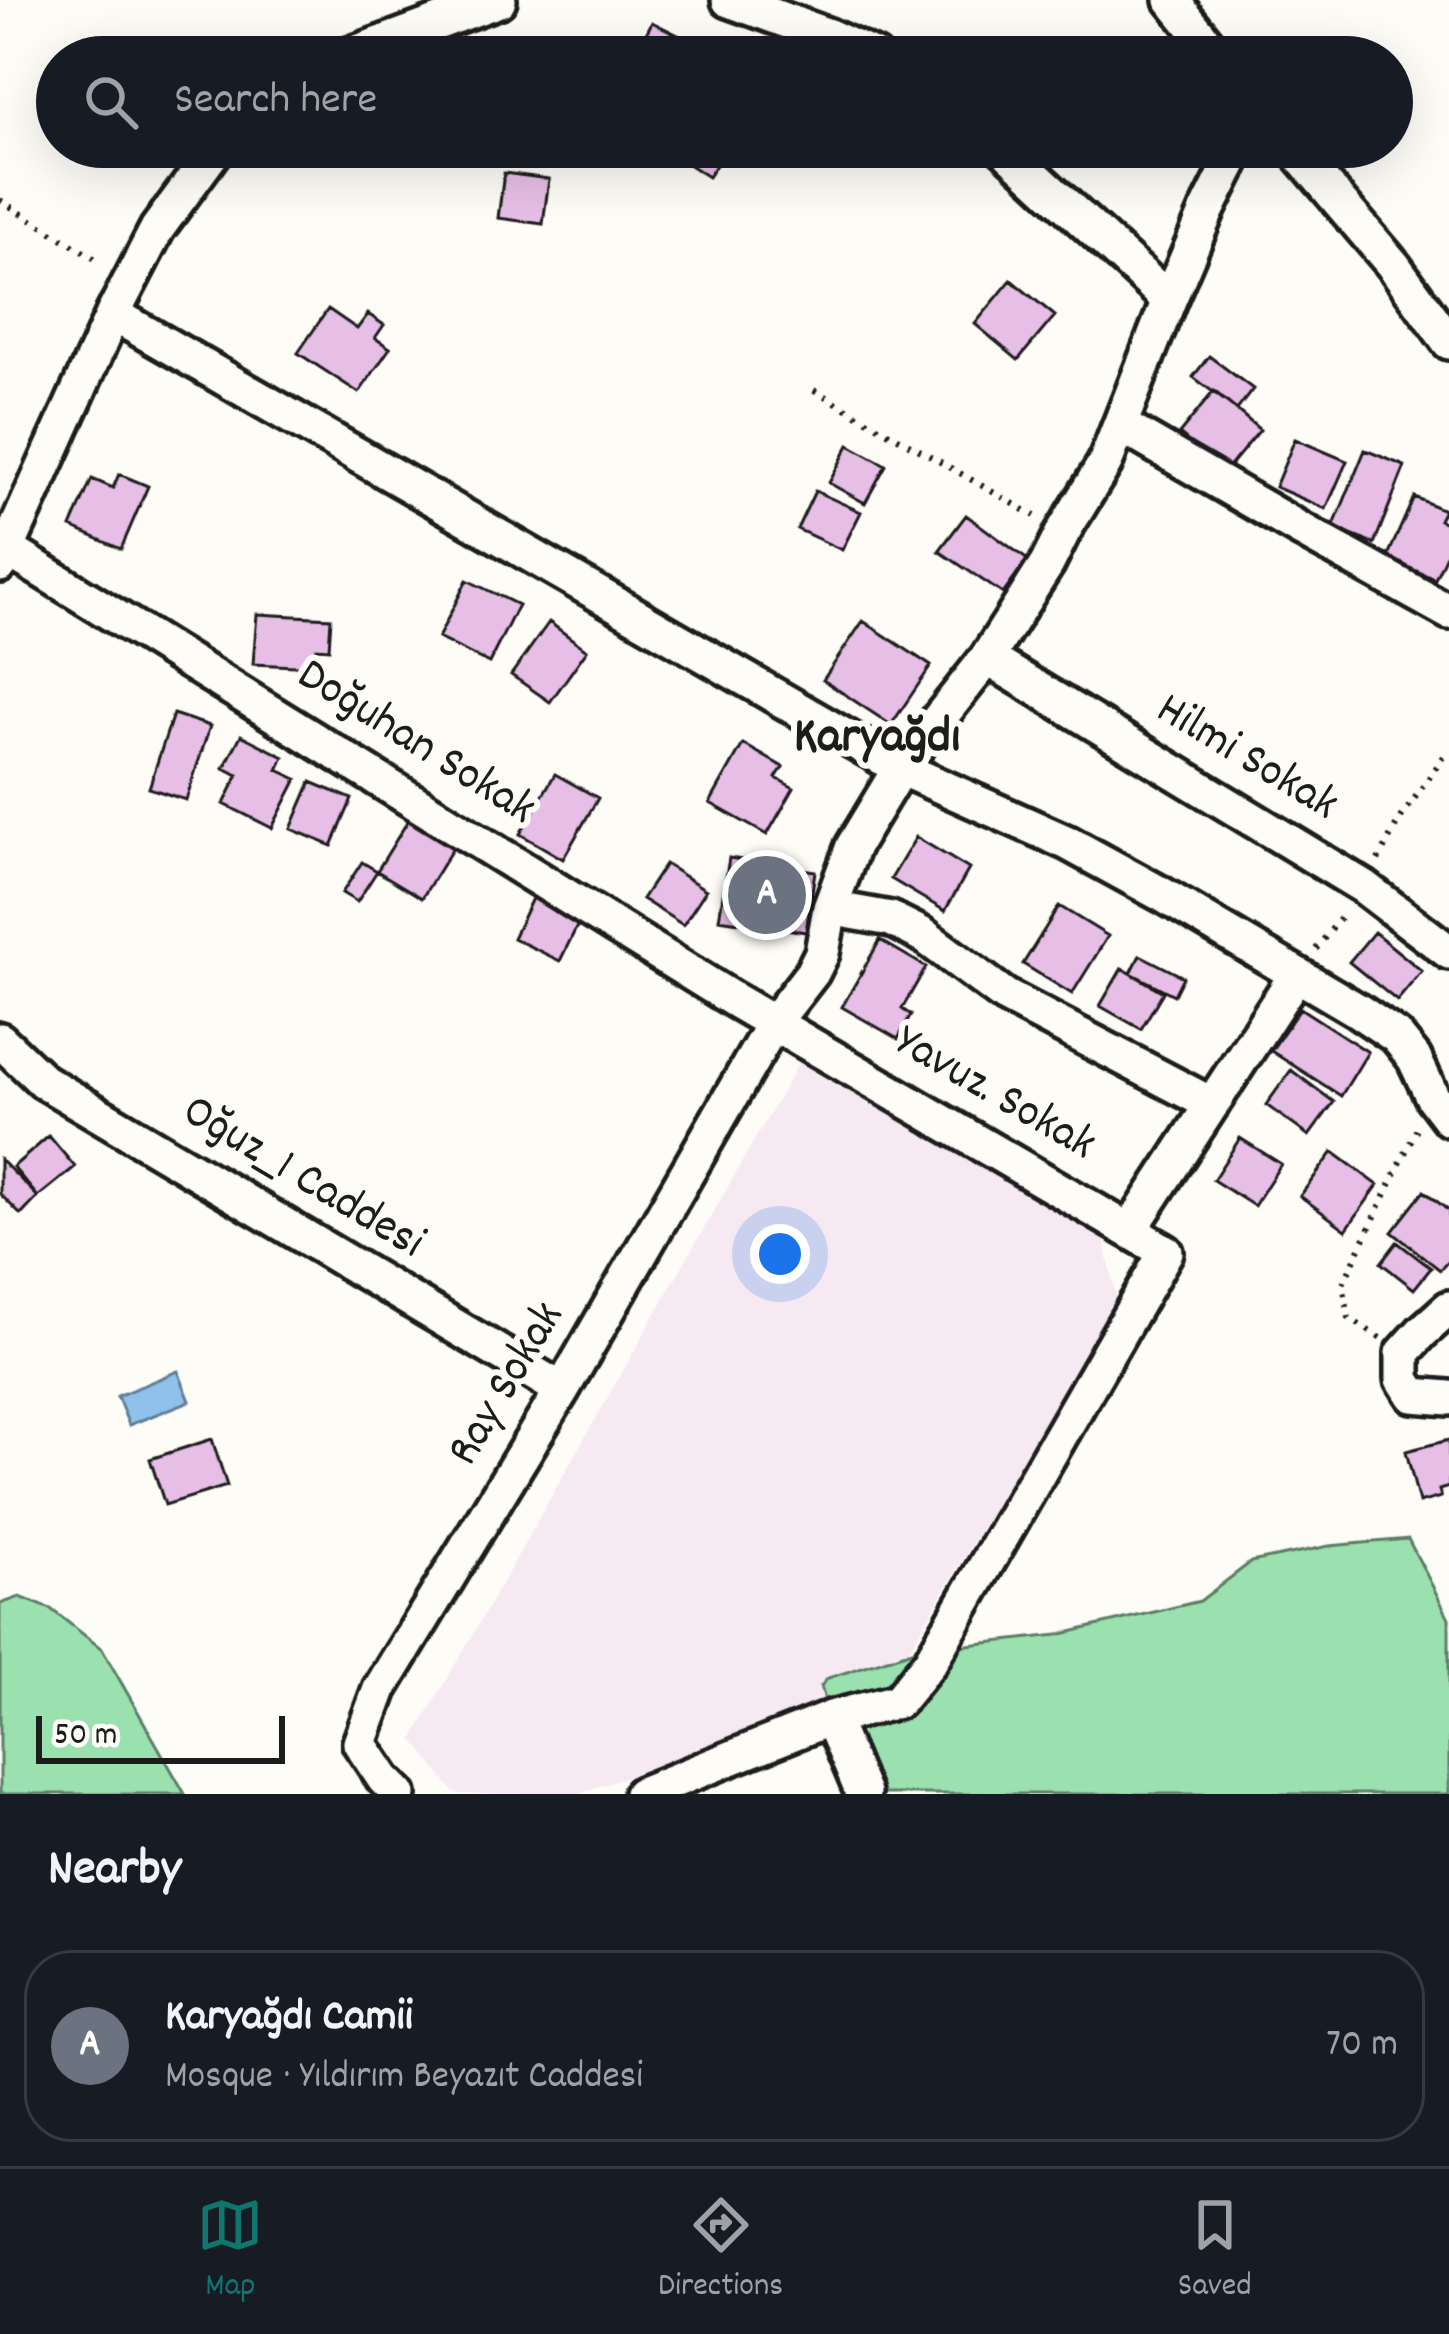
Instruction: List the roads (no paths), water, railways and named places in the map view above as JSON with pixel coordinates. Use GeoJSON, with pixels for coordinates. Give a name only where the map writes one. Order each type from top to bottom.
{"type":"FeatureCollection","features":[{"type":"Feature","properties":{"kind":"street"},"geometry":{"type":"LineString","coordinates":[[403,36],[499,0]]}},
{"type":"Feature","properties":{"kind":"street"},"geometry":{"type":"LineString","coordinates":[[729,0],[829,36]]}},
{"type":"Feature","properties":{"kind":"street"},"geometry":{"type":"LineString","coordinates":[[1172,0],[1201,36]]}},
{"type":"Feature","properties":{"kind":"street"},"geometry":{"type":"LineString","coordinates":[[3,557],[113,314],[158,229],[202,168]]}},
{"type":"Feature","properties":{"kind":"street"},"geometry":{"type":"LineString","coordinates":[[1026,168],[1169,300]]}},
{"type":"Feature","properties":{"kind":"street","name":"Ray Sokak"},"geometry":{"type":"LineString","coordinates":[[398,1794],[360,1743],[380,1689],[562,1390],[774,1022],[812,973],[853,846],[900,768],[987,658],[1105,464],[1169,300],[1228,168]]}},
{"type":"Feature","properties":{"kind":"street"},"geometry":{"type":"LineString","coordinates":[[1311,168],[1394,266],[1449,342]]}},
{"type":"Feature","properties":{"kind":"street"},"geometry":{"type":"LineString","coordinates":[[113,314],[900,768],[1068,843],[1163,895],[1396,1037],[1414,1058],[1441,1109]]}},
{"type":"Feature","properties":{"kind":"street"},"geometry":{"type":"LineString","coordinates":[[1122,426],[1449,612]]}},
{"type":"Feature","properties":{"kind":"street","name":"Doğuhan Sokak"},"geometry":{"type":"LineString","coordinates":[[3,557],[774,1022]]}},
{"type":"Feature","properties":{"kind":"street","name":"Hilmi Sokak"},"geometry":{"type":"LineString","coordinates":[[987,658],[1364,887],[1449,952]]}},
{"type":"Feature","properties":{"kind":"street"},"geometry":{"type":"LineString","coordinates":[[830,908],[891,919],[923,934],[1004,996],[1211,1104]]}},
{"type":"Feature","properties":{"kind":"street"},"geometry":{"type":"LineString","coordinates":[[1130,1230],[1296,975]]}},
{"type":"Feature","properties":{"kind":"street","name":"Yavuz. Sokak"},"geometry":{"type":"LineString","coordinates":[[774,1022],[1166,1252],[930,1662],[898,1701],[831,1718]]}},
{"type":"Feature","properties":{"kind":"street","name":"Oğuz_1 Caddesi"},"geometry":{"type":"LineString","coordinates":[[0,1040],[43,1081],[562,1390]]}},
{"type":"Feature","properties":{"kind":"street"},"geometry":{"type":"LineString","coordinates":[[1449,1308],[1403,1353],[1403,1378],[1413,1395],[1449,1398]]}},
{"type":"Feature","properties":{"kind":"street"},"geometry":{"type":"LineString","coordinates":[[641,1794],[831,1718],[863,1794]]}},
{"type":"Feature","properties":{"kind":"water"},"geometry":{"type":"Polygon","coordinates":[[[178,1371],[190,1401],[129,1425],[117,1396],[178,1371]]]}},
{"type":"Feature","properties":{"kind":"place","name":"Karyağdı Camii"},"geometry":{"type":"Point","coordinates":[767,895]}},
{"type":"Feature","properties":{"kind":"district","name":"Karyağdı"},"geometry":{"type":"Point","coordinates":[877,740]}}]}
